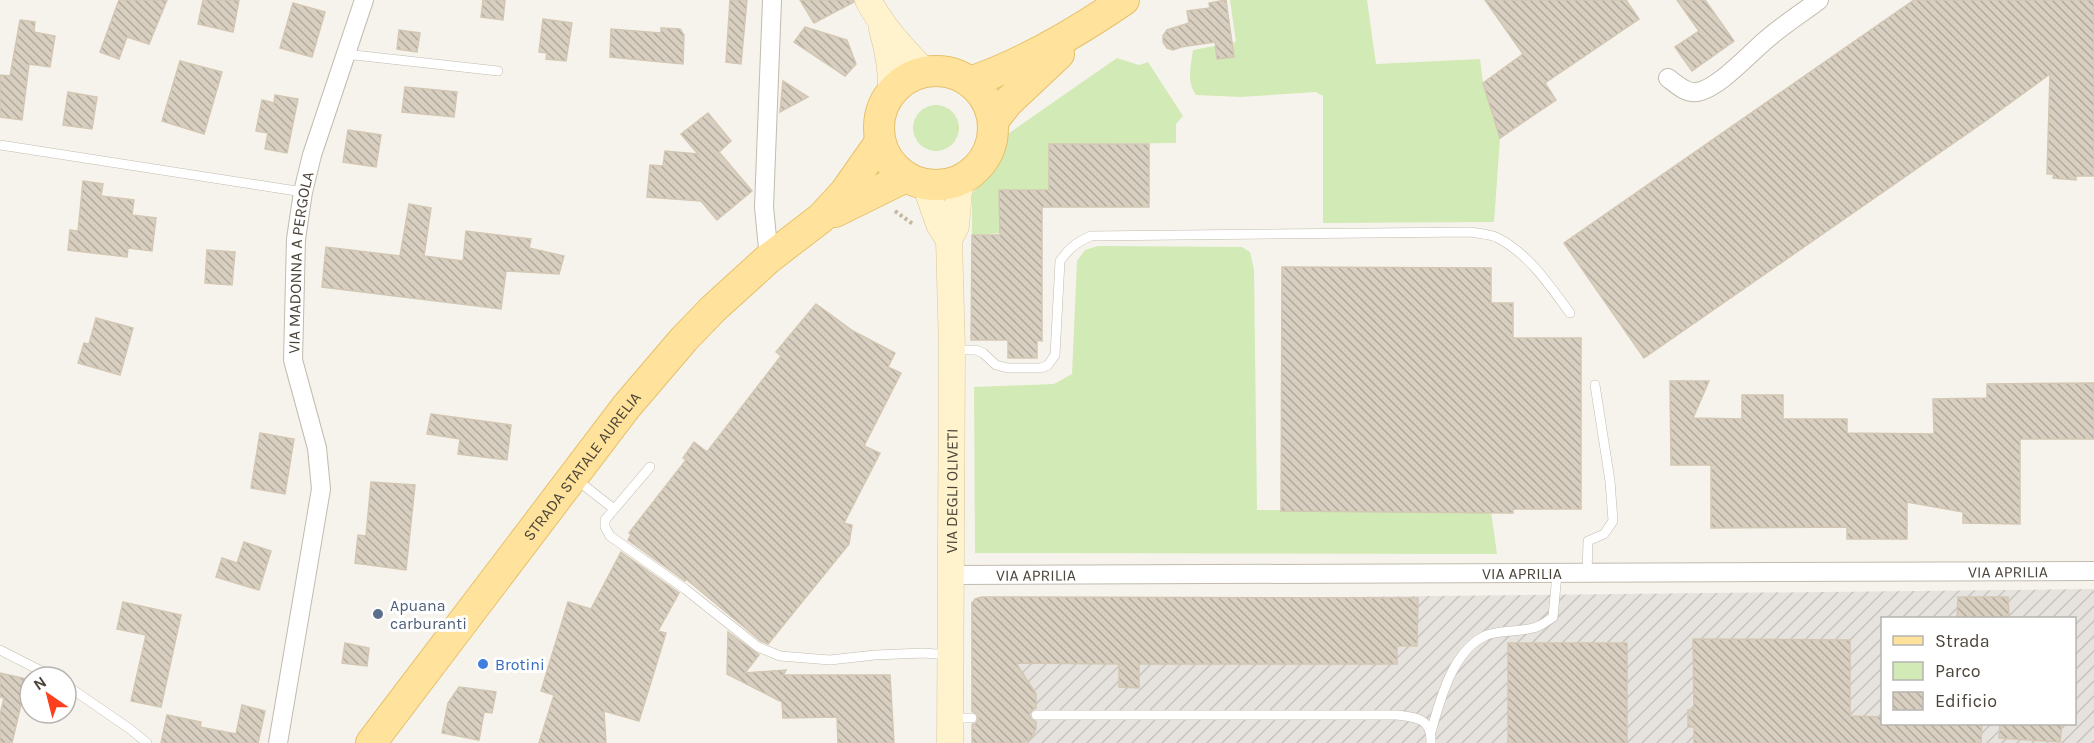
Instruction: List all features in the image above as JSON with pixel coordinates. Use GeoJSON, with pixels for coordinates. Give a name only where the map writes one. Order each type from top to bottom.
{"type":"FeatureCollection","features":[{"type":"Feature","properties":{"kind":"main road"},"geometry":{"type":"LineString","coordinates":[[970,82],[1026,59],[1091,23],[1124,0]]}},
{"type":"Feature","properties":{"kind":"main road"},"geometry":{"type":"LineString","coordinates":[[873,10],[901,47],[925,72]]}},
{"type":"Feature","properties":{"kind":"main road"},"geometry":{"type":"LineString","coordinates":[[873,10],[888,50],[891,92]]}},
{"type":"Feature","properties":{"kind":"main road"},"geometry":{"type":"LineString","coordinates":[[993,121],[1008,102],[1091,23]]}},
{"type":"Feature","properties":{"kind":"main road"},"geometry":{"type":"LineString","coordinates":[[916,181],[894,168],[885,156],[880,142],[879,124],[882,107],[891,92],[912,76],[940,71],[970,82],[989,106],[993,121],[992,139],[986,156],[975,170],[960,180]]}},
{"type":"Feature","properties":{"kind":"main road","name":"STRADA STATALE AURELIA"},"geometry":{"type":"LineString","coordinates":[[371,743],[626,407],[713,309],[769,258],[821,218],[845,192],[880,142]]}},
{"type":"Feature","properties":{"kind":"main road","name":"STRADA STATALE AURELIA"},"geometry":{"type":"LineString","coordinates":[[821,218],[916,181],[943,185],[960,180]]}},
{"type":"Feature","properties":{"kind":"main road","name":"VIA DEGLI OLIVETI"},"geometry":{"type":"LineString","coordinates":[[957,726],[950,655],[952,350],[949,240],[956,226],[960,180]]}},
{"type":"Feature","properties":{"kind":"main road","name":"VIA DEGLI OLIVETI"},"geometry":{"type":"LineString","coordinates":[[916,181],[949,240]]}},
{"type":"Feature","properties":{"kind":"street","name":"VIA MADONNA A PERGOLA"},"geometry":{"type":"LineString","coordinates":[[278,743],[321,489],[317,448],[292,360],[296,239],[303,192],[312,155],[364,0]]}},
{"type":"Feature","properties":{"kind":"street"},"geometry":{"type":"LineString","coordinates":[[769,258],[764,207],[771,0]]}},
{"type":"Feature","properties":{"kind":"street"},"geometry":{"type":"LineString","coordinates":[[1668,78],[1686,91],[1694,93],[1701,91],[1723,78],[1768,38],[1819,0]]}},
{"type":"Feature","properties":{"kind":"street","name":"VIA APRILIA"},"geometry":{"type":"LineString","coordinates":[[950,575],[2094,571]]}},
{"type":"Feature","properties":{"kind":"lane"},"geometry":{"type":"LineString","coordinates":[[345,54],[498,71]]}},
{"type":"Feature","properties":{"kind":"lane"},"geometry":{"type":"LineString","coordinates":[[0,145],[303,192]]}},
{"type":"Feature","properties":{"kind":"lane"},"geometry":{"type":"LineString","coordinates":[[952,350],[976,350],[996,365],[1008,368],[1041,368],[1048,365],[1055,355],[1060,261],[1073,245],[1091,236],[1471,232],[1496,237],[1508,244],[1537,270],[1570,313]]}},
{"type":"Feature","properties":{"kind":"lane"},"geometry":{"type":"LineString","coordinates":[[1587,574],[1588,541],[1604,534],[1613,521],[1610,481],[1595,385]]}},
{"type":"Feature","properties":{"kind":"lane"},"geometry":{"type":"LineString","coordinates":[[650,467],[605,520],[605,527],[610,536],[685,589],[758,647],[780,656],[830,660],[875,655],[923,653],[950,655]]}},
{"type":"Feature","properties":{"kind":"lane"},"geometry":{"type":"LineString","coordinates":[[573,477],[614,509]]}},
{"type":"Feature","properties":{"kind":"lane"},"geometry":{"type":"LineString","coordinates":[[1431,743],[1431,732],[1441,695],[1452,671],[1470,647],[1487,635],[1535,628],[1553,617],[1557,574]]}},
{"type":"Feature","properties":{"kind":"lane"},"geometry":{"type":"LineString","coordinates":[[0,650],[29,665]]}},
{"type":"Feature","properties":{"kind":"lane"},"geometry":{"type":"LineString","coordinates":[[78,693],[147,743]]}},
{"type":"Feature","properties":{"kind":"lane"},"geometry":{"type":"LineString","coordinates":[[1036,715],[1397,715],[1414,717],[1425,722],[1431,732]]}},
{"type":"Feature","properties":{"kind":"path"},"geometry":{"type":"LineString","coordinates":[[891,208],[916,227]]}},
{"type":"Feature","properties":{"kind":"shaded area"},"geometry":{"type":"Polygon","coordinates":[[[2094,589],[2094,743],[972,743],[971,601],[2094,589]]]}},
{"type":"Feature","properties":{"kind":"green space"},"geometry":{"type":"Polygon","coordinates":[[[1230,0],[1367,0],[1376,64],[1480,59],[1483,83],[1500,138],[1494,222],[1323,223],[1323,96],[1316,92],[1240,97],[1196,95],[1193,90],[1190,73],[1193,50],[1236,42],[1230,0]]]}},
{"type":"Feature","properties":{"kind":"green space"},"geometry":{"type":"Polygon","coordinates":[[[1117,58],[1139,65],[1148,62],[1183,116],[1176,124],[1176,143],[1049,144],[1049,190],[1005,233],[972,235],[972,194],[997,162],[1005,136],[1117,58]]]}},
{"type":"Feature","properties":{"kind":"green space"},"geometry":{"type":"Polygon","coordinates":[[[936,105],[952,112],[959,128],[952,144],[936,151],[920,144],[913,128],[920,112],[936,105]]]}},
{"type":"Feature","properties":{"kind":"green space"},"geometry":{"type":"Polygon","coordinates":[[[1098,246],[1242,247],[1250,252],[1254,270],[1257,510],[1491,511],[1497,554],[975,553],[974,387],[1054,384],[1072,374],[1077,261],[1085,250],[1098,246]]]}},
{"type":"Feature","properties":{"kind":"building"},"geometry":{"type":"Polygon","coordinates":[[[119,0],[167,0],[149,44],[127,37],[119,59],[100,52],[119,0]]]}},
{"type":"Feature","properties":{"kind":"building"},"geometry":{"type":"Polygon","coordinates":[[[203,0],[239,0],[233,32],[198,24],[203,0]]]}},
{"type":"Feature","properties":{"kind":"building"},"geometry":{"type":"Polygon","coordinates":[[[483,0],[505,0],[503,20],[481,17],[483,0]]]}},
{"type":"Feature","properties":{"kind":"building"},"geometry":{"type":"Polygon","coordinates":[[[730,0],[747,0],[741,64],[726,62],[730,0]]]}},
{"type":"Feature","properties":{"kind":"building"},"geometry":{"type":"Polygon","coordinates":[[[800,0],[853,0],[854,2],[814,23],[800,0]]]}},
{"type":"Feature","properties":{"kind":"building"},"geometry":{"type":"Polygon","coordinates":[[[1226,0],[1234,57],[1217,59],[1215,42],[1173,50],[1167,48],[1163,42],[1163,36],[1167,30],[1189,23],[1187,11],[1210,8],[1209,3],[1226,0]]]}},
{"type":"Feature","properties":{"kind":"building"},"geometry":{"type":"Polygon","coordinates":[[[1485,0],[1626,0],[1639,19],[1545,83],[1556,100],[1500,138],[1483,83],[1523,54],[1485,0]]]}},
{"type":"Feature","properties":{"kind":"building"},"geometry":{"type":"Polygon","coordinates":[[[1677,0],[1705,0],[1734,41],[1692,71],[1675,47],[1699,31],[1677,0]]]}},
{"type":"Feature","properties":{"kind":"building"},"geometry":{"type":"Polygon","coordinates":[[[1914,0],[2094,0],[2094,176],[2076,176],[2076,180],[2053,178],[2054,174],[2047,174],[2050,74],[1644,358],[1564,243],[1914,0]]]}},
{"type":"Feature","properties":{"kind":"building"},"geometry":{"type":"Polygon","coordinates":[[[293,3],[325,12],[312,57],[280,48],[293,3]]]}},
{"type":"Feature","properties":{"kind":"building"},"geometry":{"type":"Polygon","coordinates":[[[543,19],[572,23],[566,61],[546,59],[547,53],[539,52],[543,19]]]}},
{"type":"Feature","properties":{"kind":"building"},"geometry":{"type":"Polygon","coordinates":[[[20,20],[35,22],[34,32],[55,36],[50,67],[29,64],[22,120],[0,117],[0,75],[10,76],[20,20]]]}},
{"type":"Feature","properties":{"kind":"building"},"geometry":{"type":"Polygon","coordinates":[[[805,27],[847,40],[856,64],[845,76],[794,42],[805,27]]]}},
{"type":"Feature","properties":{"kind":"building"},"geometry":{"type":"Polygon","coordinates":[[[661,28],[680,29],[684,35],[683,64],[610,57],[611,29],[661,33],[661,28]]]}},
{"type":"Feature","properties":{"kind":"building"},"geometry":{"type":"Polygon","coordinates":[[[399,30],[420,33],[417,52],[397,49],[399,30]]]}},
{"type":"Feature","properties":{"kind":"building"},"geometry":{"type":"Polygon","coordinates":[[[180,61],[222,72],[204,134],[162,121],[180,61]]]}},
{"type":"Feature","properties":{"kind":"building"},"geometry":{"type":"Polygon","coordinates":[[[783,81],[808,97],[780,112],[783,81]]]}},
{"type":"Feature","properties":{"kind":"building"},"geometry":{"type":"Polygon","coordinates":[[[405,87],[457,92],[454,117],[402,112],[405,87]]]}},
{"type":"Feature","properties":{"kind":"building"},"geometry":{"type":"Polygon","coordinates":[[[68,92],[97,97],[92,129],[63,125],[68,92]]]}},
{"type":"Feature","properties":{"kind":"building"},"geometry":{"type":"Polygon","coordinates":[[[275,95],[298,99],[287,153],[265,149],[268,133],[256,131],[262,100],[274,103],[275,95]]]}},
{"type":"Feature","properties":{"kind":"building"},"geometry":{"type":"Polygon","coordinates":[[[708,113],[731,141],[719,152],[752,191],[717,220],[701,201],[647,197],[650,165],[663,166],[665,151],[698,154],[681,134],[708,113]]]}},
{"type":"Feature","properties":{"kind":"building"},"geometry":{"type":"Polygon","coordinates":[[[348,130],[381,135],[376,167],[343,162],[348,130]]]}},
{"type":"Feature","properties":{"kind":"building"},"geometry":{"type":"Polygon","coordinates":[[[1049,144],[1149,144],[1149,207],[1042,207],[1042,341],[1037,340],[1037,358],[1008,358],[1008,340],[971,340],[972,235],[1000,235],[999,190],[1049,190],[1049,144]]]}},
{"type":"Feature","properties":{"kind":"building"},"geometry":{"type":"Polygon","coordinates":[[[83,181],[103,184],[101,196],[134,200],[132,215],[156,218],[152,251],[128,248],[127,257],[68,250],[70,230],[78,231],[83,181]]]}},
{"type":"Feature","properties":{"kind":"building"},"geometry":{"type":"Polygon","coordinates":[[[409,204],[431,208],[424,256],[463,261],[466,231],[531,239],[529,248],[564,256],[559,274],[506,271],[501,309],[322,287],[326,247],[400,256],[409,204]]]}},
{"type":"Feature","properties":{"kind":"building"},"geometry":{"type":"Polygon","coordinates":[[[207,250],[235,252],[232,285],[205,283],[207,250]]]}},
{"type":"Feature","properties":{"kind":"building"},"geometry":{"type":"Polygon","coordinates":[[[1282,267],[1491,268],[1491,303],[1513,303],[1513,338],[1581,338],[1581,509],[1513,509],[1513,513],[1281,511],[1282,267]]]}},
{"type":"Feature","properties":{"kind":"building"},"geometry":{"type":"Polygon","coordinates":[[[816,304],[853,331],[895,353],[888,367],[901,373],[864,446],[880,453],[844,523],[852,525],[849,544],[768,644],[761,641],[686,579],[685,581],[628,540],[631,535],[629,533],[686,460],[683,458],[694,442],[707,452],[781,356],[776,352],[816,304]]]}},
{"type":"Feature","properties":{"kind":"building"},"geometry":{"type":"Polygon","coordinates":[[[96,318],[133,328],[120,375],[78,363],[84,343],[89,344],[96,318]]]}},
{"type":"Feature","properties":{"kind":"building"},"geometry":{"type":"Polygon","coordinates":[[[1670,381],[1709,381],[1693,418],[1742,419],[1742,395],[1783,395],[1783,419],[1847,419],[1847,433],[1934,434],[1933,399],[1987,398],[1987,384],[2094,383],[2094,439],[2020,439],[2020,524],[1963,523],[1963,512],[1907,502],[1907,539],[1847,539],[1847,527],[1711,528],[1711,465],[1671,465],[1670,381]]]}},
{"type":"Feature","properties":{"kind":"building"},"geometry":{"type":"Polygon","coordinates":[[[431,414],[511,425],[507,460],[458,454],[460,439],[427,434],[431,414]]]}},
{"type":"Feature","properties":{"kind":"building"},"geometry":{"type":"Polygon","coordinates":[[[260,433],[294,439],[285,494],[251,488],[260,433]]]}},
{"type":"Feature","properties":{"kind":"building"},"geometry":{"type":"Polygon","coordinates":[[[371,482],[415,485],[406,570],[355,563],[358,535],[366,536],[371,482]]]}},
{"type":"Feature","properties":{"kind":"building"},"geometry":{"type":"Polygon","coordinates":[[[244,542],[271,551],[259,590],[216,577],[222,558],[237,563],[244,542]]]}},
{"type":"Feature","properties":{"kind":"building"},"geometry":{"type":"Polygon","coordinates":[[[621,552],[679,593],[658,631],[666,633],[639,721],[604,711],[606,743],[539,743],[554,695],[541,691],[568,602],[591,609],[621,552]]]}},
{"type":"Feature","properties":{"kind":"building"},"geometry":{"type":"Polygon","coordinates":[[[982,597],[1418,598],[1417,646],[1397,646],[1397,664],[1139,664],[1139,688],[1119,687],[1119,664],[1016,663],[1036,694],[1036,708],[1029,714],[1036,722],[1036,729],[1031,738],[1023,743],[972,743],[972,725],[979,719],[972,711],[972,604],[975,599],[982,597]]]}},
{"type":"Feature","properties":{"kind":"building"},"geometry":{"type":"Polygon","coordinates":[[[1958,597],[2008,597],[2009,617],[1957,617],[1958,597]]]}},
{"type":"Feature","properties":{"kind":"building"},"geometry":{"type":"Polygon","coordinates":[[[123,602],[181,615],[161,707],[131,701],[146,635],[117,629],[123,602]]]}},
{"type":"Feature","properties":{"kind":"building"},"geometry":{"type":"Polygon","coordinates":[[[728,632],[759,655],[745,673],[786,670],[783,675],[890,675],[894,743],[838,743],[837,717],[783,718],[782,702],[727,674],[728,632]]]}},
{"type":"Feature","properties":{"kind":"building"},"geometry":{"type":"Polygon","coordinates":[[[1693,639],[1850,640],[1850,716],[1881,717],[1881,725],[1982,725],[1981,743],[1694,743],[1694,727],[1688,727],[1688,710],[1694,710],[1693,639]]]}},
{"type":"Feature","properties":{"kind":"building"},"geometry":{"type":"Polygon","coordinates":[[[345,643],[369,648],[367,666],[342,663],[345,643]]]}},
{"type":"Feature","properties":{"kind":"building"},"geometry":{"type":"Polygon","coordinates":[[[1508,643],[1627,643],[1627,743],[1508,743],[1508,643]]]}},
{"type":"Feature","properties":{"kind":"building"},"geometry":{"type":"Polygon","coordinates":[[[0,673],[18,677],[18,717],[12,743],[0,743],[0,715],[4,698],[0,697],[0,673]]]}},
{"type":"Feature","properties":{"kind":"building"},"geometry":{"type":"Polygon","coordinates":[[[459,687],[496,692],[492,713],[484,712],[479,740],[442,733],[448,703],[459,687]]]}},
{"type":"Feature","properties":{"kind":"building"},"geometry":{"type":"Polygon","coordinates":[[[242,705],[265,711],[258,743],[161,743],[167,715],[201,722],[200,727],[236,734],[242,705]]]}},
{"type":"Feature","properties":{"kind":"building"},"geometry":{"type":"Polygon","coordinates":[[[2000,725],[2062,725],[2060,742],[1999,738],[2000,725]]]}},
{"type":"Feature","properties":{"kind":"place","name":"Apuana carburanti"},"geometry":{"type":"Point","coordinates":[378,614]}},
{"type":"Feature","properties":{"kind":"place","name":"Brotini"},"geometry":{"type":"Point","coordinates":[483,664]}}]}
